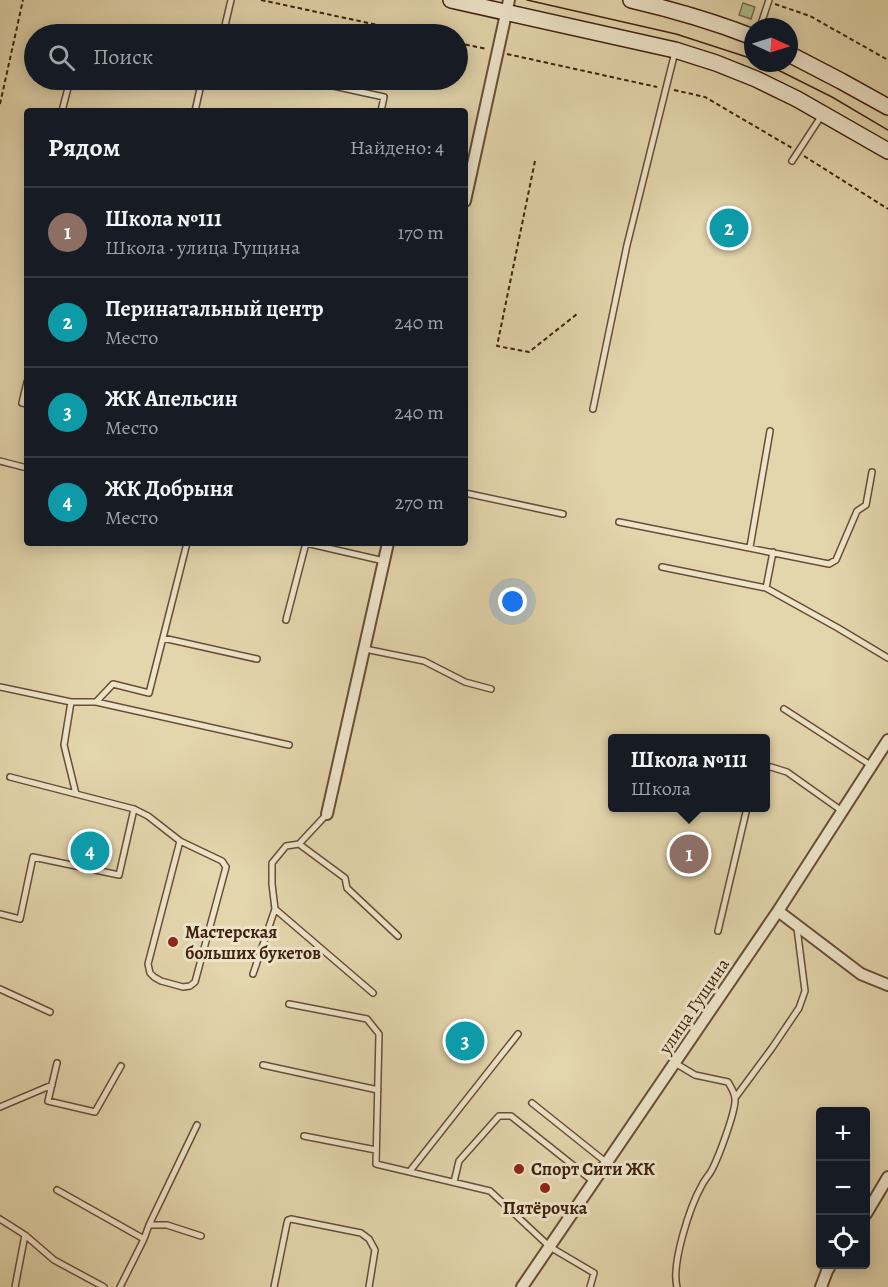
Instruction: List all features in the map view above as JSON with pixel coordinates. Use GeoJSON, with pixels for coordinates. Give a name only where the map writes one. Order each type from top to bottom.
{"type":"FeatureCollection","features":[{"type":"Feature","properties":{"kind":"main road"},"geometry":{"type":"LineString","coordinates":[[451,0],[508,6],[716,63],[756,79],[888,151]]}},
{"type":"Feature","properties":{"kind":"main road"},"geometry":{"type":"LineString","coordinates":[[631,0],[680,6],[744,34]]}},
{"type":"Feature","properties":{"kind":"main road"},"geometry":{"type":"LineString","coordinates":[[798,58],[888,107]]}},
{"type":"Feature","properties":{"kind":"street"},"geometry":{"type":"LineString","coordinates":[[468,187],[508,6]]}},
{"type":"Feature","properties":{"kind":"street"},"geometry":{"type":"LineString","coordinates":[[327,814],[387,546]]}},
{"type":"Feature","properties":{"kind":"street","name":"улица Гущина"},"geometry":{"type":"LineString","coordinates":[[522,1287],[778,911],[888,741]]}},
{"type":"Feature","properties":{"kind":"street"},"geometry":{"type":"LineString","coordinates":[[778,911],[861,974],[888,985]]}},
{"type":"Feature","properties":{"kind":"street"},"geometry":{"type":"LineString","coordinates":[[870,1207],[888,1177]]}},
{"type":"Feature","properties":{"kind":"street"},"geometry":{"type":"LineString","coordinates":[[823,1286],[829,1269]]}},
{"type":"Feature","properties":{"kind":"lane"},"geometry":{"type":"LineString","coordinates":[[225,24],[231,0]]}},
{"type":"Feature","properties":{"kind":"lane"},"geometry":{"type":"LineString","coordinates":[[762,18],[767,0]]}},
{"type":"Feature","properties":{"kind":"lane"},"geometry":{"type":"LineString","coordinates":[[593,409],[627,245],[675,50]]}},
{"type":"Feature","properties":{"kind":"lane"},"geometry":{"type":"LineString","coordinates":[[63,108],[67,90]]}},
{"type":"Feature","properties":{"kind":"lane"},"geometry":{"type":"LineString","coordinates":[[196,108],[200,90]]}},
{"type":"Feature","properties":{"kind":"lane"},"geometry":{"type":"LineString","coordinates":[[352,90],[384,97],[382,108]]}},
{"type":"Feature","properties":{"kind":"lane"},"geometry":{"type":"LineString","coordinates":[[792,161],[823,114]]}},
{"type":"Feature","properties":{"kind":"lane"},"geometry":{"type":"LineString","coordinates":[[750,547],[770,431]]}},
{"type":"Feature","properties":{"kind":"lane"},"geometry":{"type":"LineString","coordinates":[[0,461],[24,467]]}},
{"type":"Feature","properties":{"kind":"lane"},"geometry":{"type":"LineString","coordinates":[[619,522],[829,564],[836,560],[856,511],[866,505],[872,472]]}},
{"type":"Feature","properties":{"kind":"lane"},"geometry":{"type":"LineString","coordinates":[[468,495],[564,514]]}},
{"type":"Feature","properties":{"kind":"lane"},"geometry":{"type":"LineString","coordinates":[[96,702],[113,684],[149,693],[186,546]]}},
{"type":"Feature","properties":{"kind":"lane"},"geometry":{"type":"LineString","coordinates":[[286,620],[305,546]]}},
{"type":"Feature","properties":{"kind":"lane"},"geometry":{"type":"LineString","coordinates":[[319,546],[384,561]]}},
{"type":"Feature","properties":{"kind":"lane"},"geometry":{"type":"LineString","coordinates":[[766,588],[773,552]]}},
{"type":"Feature","properties":{"kind":"lane"},"geometry":{"type":"LineString","coordinates":[[662,567],[766,588],[888,658]]}},
{"type":"Feature","properties":{"kind":"lane"},"geometry":{"type":"LineString","coordinates":[[163,638],[257,658]]}},
{"type":"Feature","properties":{"kind":"lane"},"geometry":{"type":"LineString","coordinates":[[364,648],[424,661],[465,682],[491,688]]}},
{"type":"Feature","properties":{"kind":"lane"},"geometry":{"type":"LineString","coordinates":[[0,687],[71,702],[96,702],[289,745]]}},
{"type":"Feature","properties":{"kind":"lane"},"geometry":{"type":"LineString","coordinates":[[71,702],[64,745],[76,794]]}},
{"type":"Feature","properties":{"kind":"lane"},"geometry":{"type":"LineString","coordinates":[[784,709],[872,766]]}},
{"type":"Feature","properties":{"kind":"lane"},"geometry":{"type":"LineString","coordinates":[[770,766],[787,772],[843,811]]}},
{"type":"Feature","properties":{"kind":"lane"},"geometry":{"type":"LineString","coordinates":[[10,777],[134,809],[148,816],[180,841],[222,861],[226,867],[195,982],[183,987],[154,978],[148,964],[180,841]]}},
{"type":"Feature","properties":{"kind":"lane"},"geometry":{"type":"LineString","coordinates":[[0,914],[20,919],[33,857],[119,875],[134,809]]}},
{"type":"Feature","properties":{"kind":"lane"},"geometry":{"type":"LineString","coordinates":[[718,931],[746,812]]}},
{"type":"Feature","properties":{"kind":"lane"},"geometry":{"type":"LineString","coordinates":[[253,974],[275,909],[272,863],[286,846],[299,844],[327,814]]}},
{"type":"Feature","properties":{"kind":"lane"},"geometry":{"type":"LineString","coordinates":[[299,844],[345,878],[347,888],[398,936]]}},
{"type":"Feature","properties":{"kind":"lane"},"geometry":{"type":"LineString","coordinates":[[275,909],[373,993]]}},
{"type":"Feature","properties":{"kind":"lane"},"geometry":{"type":"LineString","coordinates":[[735,1098],[799,1008],[805,991],[797,926]]}},
{"type":"Feature","properties":{"kind":"lane"},"geometry":{"type":"LineString","coordinates":[[0,989],[50,1012]]}},
{"type":"Feature","properties":{"kind":"lane"},"geometry":{"type":"LineString","coordinates":[[289,1004],[367,1019],[380,1034],[376,1164],[490,1191],[550,1247],[594,1273],[590,1287]]}},
{"type":"Feature","properties":{"kind":"lane"},"geometry":{"type":"LineString","coordinates":[[410,1171],[518,1034]]}},
{"type":"Feature","properties":{"kind":"lane"},"geometry":{"type":"LineString","coordinates":[[57,1063],[48,1101],[95,1112],[121,1066]]}},
{"type":"Feature","properties":{"kind":"lane"},"geometry":{"type":"LineString","coordinates":[[675,1063],[695,1074],[728,1082],[735,1098],[734,1112],[711,1172],[694,1201],[681,1240],[675,1270],[676,1287]]}},
{"type":"Feature","properties":{"kind":"lane"},"geometry":{"type":"LineString","coordinates":[[263,1065],[378,1090]]}},
{"type":"Feature","properties":{"kind":"lane"},"geometry":{"type":"LineString","coordinates":[[0,1107],[52,1085]]}},
{"type":"Feature","properties":{"kind":"lane"},"geometry":{"type":"LineString","coordinates":[[532,1103],[607,1163]]}},
{"type":"Feature","properties":{"kind":"lane"},"geometry":{"type":"LineString","coordinates":[[454,1182],[459,1161],[499,1116],[511,1116],[594,1182]]}},
{"type":"Feature","properties":{"kind":"lane"},"geometry":{"type":"LineString","coordinates":[[120,1287],[197,1125]]}},
{"type":"Feature","properties":{"kind":"lane"},"geometry":{"type":"LineString","coordinates":[[304,1136],[376,1150]]}},
{"type":"Feature","properties":{"kind":"lane"},"geometry":{"type":"LineString","coordinates":[[57,1190],[144,1239]]}},
{"type":"Feature","properties":{"kind":"lane"},"geometry":{"type":"LineString","coordinates":[[0,1219],[25,1235],[54,1260],[104,1287]]}},
{"type":"Feature","properties":{"kind":"lane"},"geometry":{"type":"LineString","coordinates":[[274,1287],[287,1223],[291,1219],[362,1233],[369,1239],[375,1250],[369,1287]]}},
{"type":"Feature","properties":{"kind":"lane"},"geometry":{"type":"LineString","coordinates":[[149,1225],[167,1225],[201,1236]]}},
{"type":"Feature","properties":{"kind":"lane"},"geometry":{"type":"LineString","coordinates":[[15,1287],[25,1235]]}},
{"type":"Feature","properties":{"kind":"path"},"geometry":{"type":"LineString","coordinates":[[0,104],[23,0]]}},
{"type":"Feature","properties":{"kind":"path"},"geometry":{"type":"LineString","coordinates":[[261,0],[373,24]]}},
{"type":"Feature","properties":{"kind":"path"},"geometry":{"type":"LineString","coordinates":[[767,0],[810,16],[888,60]]}},
{"type":"Feature","properties":{"kind":"path"},"geometry":{"type":"LineString","coordinates":[[468,45],[498,52]]}},
{"type":"Feature","properties":{"kind":"path"},"geometry":{"type":"LineString","coordinates":[[536,161],[497,346],[529,352],[577,314]]}},
{"type":"Feature","properties":{"kind":"path"},"geometry":{"type":"LineString","coordinates":[[836,177],[888,209]]}},
{"type":"Feature","properties":{"kind":"green space"},"geometry":{"type":"Polygon","coordinates":[[[743,3],[755,7],[751,18],[739,15],[743,3]]]}},
{"type":"Feature","properties":{"kind":"tram line"},"geometry":{"type":"LineString","coordinates":[[527,0],[676,34],[744,56]]}},
{"type":"Feature","properties":{"kind":"tram line"},"geometry":{"type":"LineString","coordinates":[[782,72],[832,97],[888,130]]}},
{"type":"Feature","properties":{"kind":"place","name":"Перинатальный центр"},"geometry":{"type":"Point","coordinates":[729,228]}},
{"type":"Feature","properties":{"kind":"place","name":"ЖК Добрыня"},"geometry":{"type":"Point","coordinates":[90,851]}},
{"type":"Feature","properties":{"kind":"place","name":"Школа №111"},"geometry":{"type":"Point","coordinates":[689,854]}},
{"type":"Feature","properties":{"kind":"place","name":"Мастерская больших букетов"},"geometry":{"type":"Point","coordinates":[173,942]}},
{"type":"Feature","properties":{"kind":"place","name":"ЖК Апельсин"},"geometry":{"type":"Point","coordinates":[465,1041]}},
{"type":"Feature","properties":{"kind":"place","name":"Спорт Сити ЖК"},"geometry":{"type":"Point","coordinates":[519,1169]}},
{"type":"Feature","properties":{"kind":"place","name":"Пятёрочка"},"geometry":{"type":"Point","coordinates":[545,1188]}}]}
